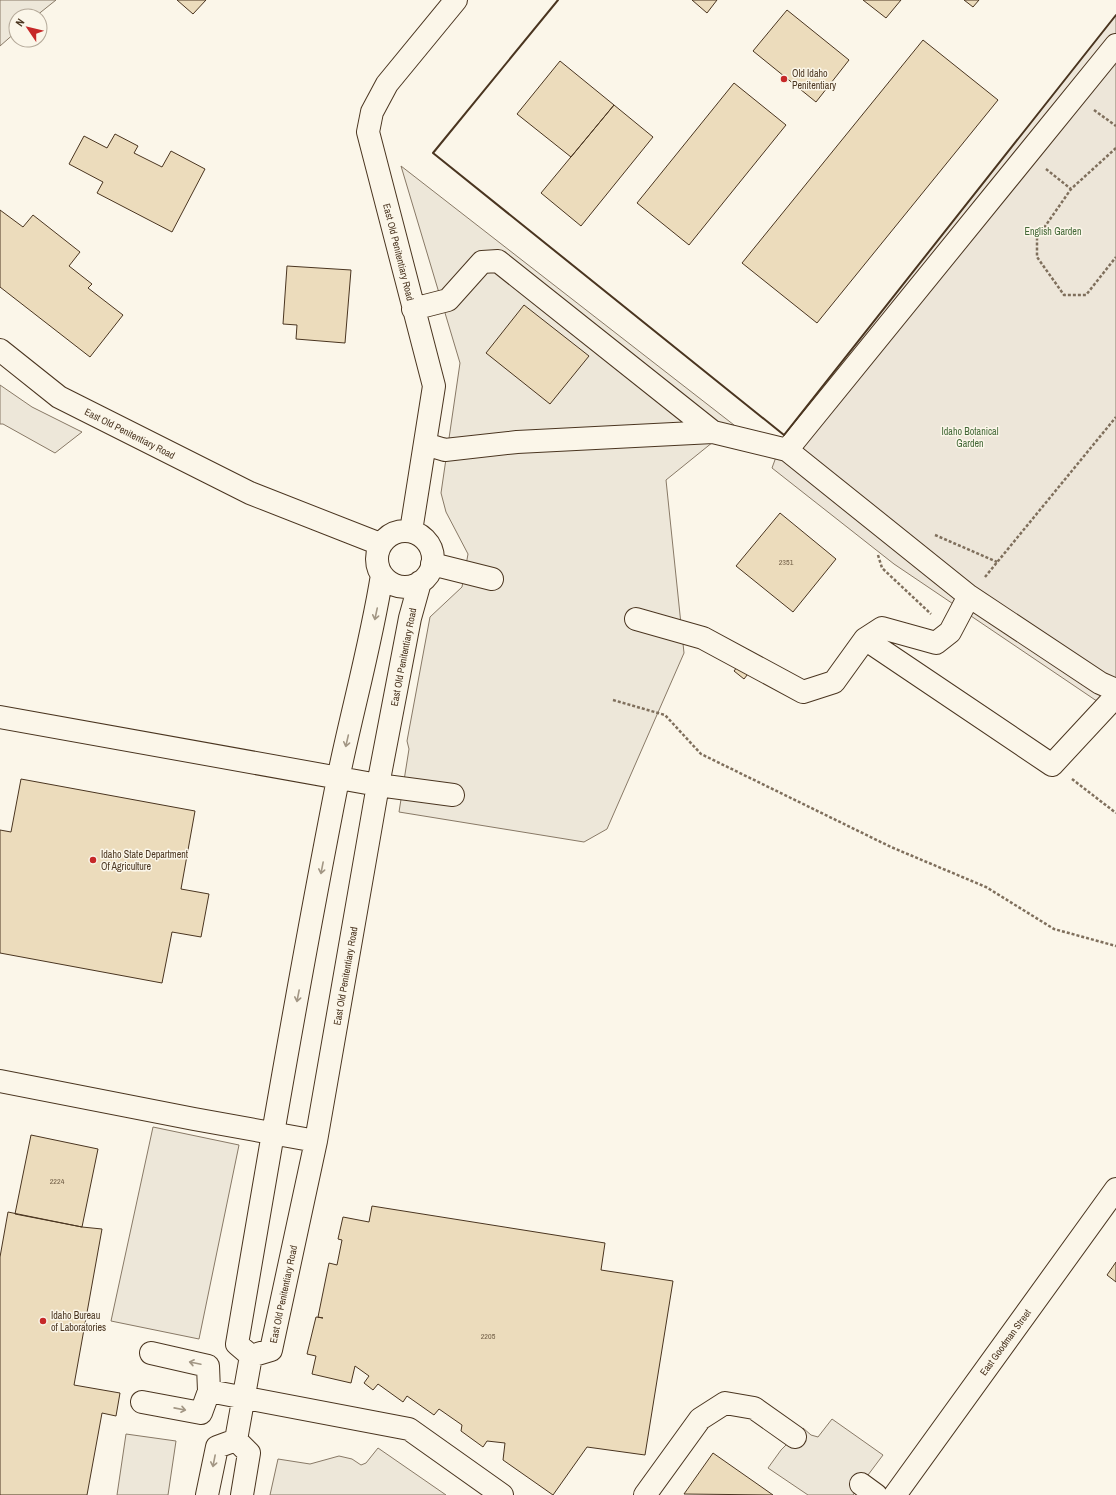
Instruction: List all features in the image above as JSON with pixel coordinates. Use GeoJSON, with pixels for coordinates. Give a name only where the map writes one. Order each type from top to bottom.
{"type":"FeatureCollection","features":[{"type":"Feature","properties":{"kind":"street","name":"East Old Penitentiary Road"},"geometry":{"type":"LineString","coordinates":[[411,531],[434,386],[368,132],[372,112],[387,84],[456,0]]}},
{"type":"Feature","properties":{"kind":"street"},"geometry":{"type":"LineString","coordinates":[[787,450],[1116,45]]}},
{"type":"Feature","properties":{"kind":"street"},"geometry":{"type":"LineString","coordinates":[[413,309],[448,300],[482,262],[498,261],[713,432]]}},
{"type":"Feature","properties":{"kind":"street","name":"East Old Penitentiary Road"},"geometry":{"type":"LineString","coordinates":[[0,350],[59,397],[250,493],[380,544]]}},
{"type":"Feature","properties":{"kind":"street"},"geometry":{"type":"LineString","coordinates":[[425,444],[445,450],[517,442],[713,432],[787,450],[970,596],[1100,683],[1116,690]]}},
{"type":"Feature","properties":{"kind":"street"},"geometry":{"type":"LineString","coordinates":[[411,531],[419,534],[425,540],[431,551],[432,564],[430,571],[420,582],[413,585],[396,585],[388,581],[378,568],[377,560],[380,544],[394,533],[411,531]]}},
{"type":"Feature","properties":{"kind":"street"},"geometry":{"type":"LineString","coordinates":[[432,564],[492,579]]}},
{"type":"Feature","properties":{"kind":"street"},"geometry":{"type":"LineString","coordinates":[[236,1440],[251,1356],[237,1344],[272,1133],[339,778],[376,611],[382,575]]}},
{"type":"Feature","properties":{"kind":"street","name":"East Old Penitentiary Road"},"geometry":{"type":"LineString","coordinates":[[251,1356],[271,1350],[316,1141],[378,784],[410,618],[420,582]]}},
{"type":"Feature","properties":{"kind":"street"},"geometry":{"type":"LineString","coordinates":[[636,619],[703,638],[803,692],[834,682],[865,639],[882,628],[936,643],[950,632],[970,596]]}},
{"type":"Feature","properties":{"kind":"street"},"geometry":{"type":"LineString","coordinates":[[865,639],[1052,765],[1116,696]]}},
{"type":"Feature","properties":{"kind":"street"},"geometry":{"type":"LineString","coordinates":[[0,717],[339,778],[453,795]]}},
{"type":"Feature","properties":{"kind":"street"},"geometry":{"type":"LineString","coordinates":[[0,1081],[316,1141]]}},
{"type":"Feature","properties":{"kind":"street","name":"East Goodman Street"},"geometry":{"type":"LineString","coordinates":[[895,1495],[1116,1189]]}},
{"type":"Feature","properties":{"kind":"street"},"geometry":{"type":"LineString","coordinates":[[142,1402],[201,1413],[209,1391],[208,1366],[151,1353]]}},
{"type":"Feature","properties":{"kind":"street"},"geometry":{"type":"LineString","coordinates":[[209,1391],[409,1429],[489,1491]]}},
{"type":"Feature","properties":{"kind":"street"},"geometry":{"type":"LineString","coordinates":[[645,1495],[700,1419],[725,1403],[754,1408],[794,1436]]}},
{"type":"Feature","properties":{"kind":"street"},"geometry":{"type":"LineString","coordinates":[[207,1495],[217,1447],[236,1440]]}},
{"type":"Feature","properties":{"kind":"street"},"geometry":{"type":"LineString","coordinates":[[236,1440],[249,1453],[242,1495]]}},
{"type":"Feature","properties":{"kind":"path"},"geometry":{"type":"LineString","coordinates":[[1116,148],[1071,189],[1037,238],[1037,257],[1064,295],[1086,295],[1116,257]]}},
{"type":"Feature","properties":{"kind":"path"},"geometry":{"type":"LineString","coordinates":[[1028,154],[1071,189]]}},
{"type":"Feature","properties":{"kind":"path"},"geometry":{"type":"LineString","coordinates":[[997,562],[1116,417]]}},
{"type":"Feature","properties":{"kind":"path"},"geometry":{"type":"LineString","coordinates":[[613,700],[665,715],[701,754],[891,847],[986,887],[1054,929],[1116,946]]}},
{"type":"Feature","properties":{"kind":"path"},"geometry":{"type":"LineString","coordinates":[[1052,765],[1116,813]]}},
{"type":"Feature","properties":{"kind":"green space","name":"Idaho Botanical Garden"},"geometry":{"type":"Polygon","coordinates":[[[1116,15],[1116,714],[894,564],[772,468],[784,435],[1116,15]]]}},
{"type":"Feature","properties":{"kind":"shaded area"},"geometry":{"type":"Polygon","coordinates":[[[0,0],[56,0],[46,8],[8,8],[8,39],[0,46],[0,0]]]}},
{"type":"Feature","properties":{"kind":"shaded area"},"geometry":{"type":"Polygon","coordinates":[[[401,166],[734,425],[666,480],[684,653],[607,829],[584,842],[399,812],[409,749],[407,741],[430,617],[462,587],[468,554],[446,512],[441,493],[460,363],[401,166]]]}},
{"type":"Feature","properties":{"kind":"shaded area"},"geometry":{"type":"Polygon","coordinates":[[[0,385],[32,407],[82,432],[55,453],[3,424],[0,424],[0,385]]]}},
{"type":"Feature","properties":{"kind":"shaded area"},"geometry":{"type":"Polygon","coordinates":[[[153,1127],[239,1145],[199,1339],[111,1321],[153,1127]]]}},
{"type":"Feature","properties":{"kind":"shaded area"},"geometry":{"type":"Polygon","coordinates":[[[832,1419],[883,1455],[853,1495],[808,1495],[768,1468],[781,1450],[803,1428],[811,1435],[818,1437],[832,1419]]]}},
{"type":"Feature","properties":{"kind":"shaded area"},"geometry":{"type":"Polygon","coordinates":[[[126,1434],[176,1441],[168,1495],[117,1495],[126,1434]]]}},
{"type":"Feature","properties":{"kind":"shaded area"},"geometry":{"type":"Polygon","coordinates":[[[378,1448],[446,1495],[270,1495],[278,1459],[310,1464],[339,1456],[352,1459],[361,1465],[366,1463],[378,1448]]]}},
{"type":"Feature","properties":{"kind":"building"},"geometry":{"type":"Polygon","coordinates":[[[177,0],[206,0],[193,14],[177,0]]]}},
{"type":"Feature","properties":{"kind":"building"},"geometry":{"type":"Polygon","coordinates":[[[692,0],[717,0],[707,13],[692,0]]]}},
{"type":"Feature","properties":{"kind":"building"},"geometry":{"type":"Polygon","coordinates":[[[863,0],[901,0],[886,18],[863,0]]]}},
{"type":"Feature","properties":{"kind":"building"},"geometry":{"type":"Polygon","coordinates":[[[964,0],[979,0],[973,7],[964,0]]]}},
{"type":"Feature","properties":{"kind":"building"},"geometry":{"type":"Polygon","coordinates":[[[787,10],[849,60],[816,102],[753,51],[787,10]]]}},
{"type":"Feature","properties":{"kind":"building"},"geometry":{"type":"Polygon","coordinates":[[[923,40],[998,100],[817,323],[742,263],[923,40]]]}},
{"type":"Feature","properties":{"kind":"building"},"geometry":{"type":"Polygon","coordinates":[[[560,61],[614,105],[571,157],[517,114],[560,61]]]}},
{"type":"Feature","properties":{"kind":"building"},"geometry":{"type":"Polygon","coordinates":[[[734,83],[786,125],[689,245],[637,203],[734,83]]]}},
{"type":"Feature","properties":{"kind":"building"},"geometry":{"type":"Polygon","coordinates":[[[614,105],[653,137],[581,226],[541,193],[614,105]]]}},
{"type":"Feature","properties":{"kind":"building"},"geometry":{"type":"Polygon","coordinates":[[[115,134],[138,146],[134,153],[162,167],[171,151],[205,169],[172,232],[97,193],[103,182],[69,164],[84,136],[107,148],[115,134]]]}},
{"type":"Feature","properties":{"kind":"building"},"geometry":{"type":"Polygon","coordinates":[[[0,210],[23,227],[33,215],[80,252],[69,266],[92,284],[88,288],[123,315],[90,357],[0,287],[0,210]]]}},
{"type":"Feature","properties":{"kind":"building"},"geometry":{"type":"Polygon","coordinates":[[[287,266],[351,270],[345,343],[296,339],[297,325],[283,324],[287,266]]]}},
{"type":"Feature","properties":{"kind":"building"},"geometry":{"type":"Polygon","coordinates":[[[524,305],[589,356],[550,404],[486,353],[524,305]]]}},
{"type":"Feature","properties":{"kind":"building"},"geometry":{"type":"Polygon","coordinates":[[[780,513],[836,559],[793,612],[736,566],[780,513]]]}},
{"type":"Feature","properties":{"kind":"building"},"geometry":{"type":"Polygon","coordinates":[[[741,662],[751,670],[744,679],[734,671],[741,662]]]}},
{"type":"Feature","properties":{"kind":"building","name":"Idaho State Department Of Agriculture"},"geometry":{"type":"Polygon","coordinates":[[[21,779],[195,811],[181,889],[209,894],[201,937],[172,932],[162,983],[0,953],[0,830],[11,832],[21,779]]]}},
{"type":"Feature","properties":{"kind":"building"},"geometry":{"type":"Polygon","coordinates":[[[31,1135],[98,1149],[82,1227],[15,1214],[31,1135]]]}},
{"type":"Feature","properties":{"kind":"building"},"geometry":{"type":"Polygon","coordinates":[[[372,1206],[605,1243],[601,1270],[673,1281],[645,1455],[587,1447],[553,1495],[503,1460],[505,1443],[487,1441],[483,1447],[461,1431],[462,1425],[439,1409],[434,1415],[407,1396],[403,1402],[378,1384],[373,1390],[364,1383],[369,1376],[355,1366],[351,1383],[312,1374],[316,1356],[307,1354],[316,1317],[323,1318],[318,1317],[329,1263],[337,1265],[342,1240],[338,1239],[343,1217],[369,1222],[372,1206]]]}},
{"type":"Feature","properties":{"kind":"building","name":"Idaho Bureau of Laboratories"},"geometry":{"type":"Polygon","coordinates":[[[8,1212],[82,1227],[102,1229],[74,1385],[120,1393],[116,1416],[102,1413],[87,1495],[0,1495],[0,1257],[8,1212]]]}},
{"type":"Feature","properties":{"kind":"building"},"geometry":{"type":"Polygon","coordinates":[[[1116,1262],[1116,1282],[1107,1275],[1116,1262]]]}},
{"type":"Feature","properties":{"kind":"building"},"geometry":{"type":"Polygon","coordinates":[[[713,1453],[773,1495],[684,1494],[713,1453]]]}},
{"type":"Feature","properties":{"kind":"wall"},"geometry":{"type":"LineString","coordinates":[[558,0],[433,153],[784,435],[1116,15]]}},
{"type":"Feature","properties":{"kind":"place","name":"Old Idaho Penitentiary"},"geometry":{"type":"Point","coordinates":[784,79]}},
{"type":"Feature","properties":{"kind":"place","name":"Idaho State Department Of Agriculture"},"geometry":{"type":"Point","coordinates":[93,860]}},
{"type":"Feature","properties":{"kind":"place","name":"Idaho Bureau of Laboratories"},"geometry":{"type":"Point","coordinates":[43,1321]}},
{"type":"Feature","properties":{"kind":"park label","name":"English Garden"},"geometry":{"type":"Point","coordinates":[1053,231]}}]}
